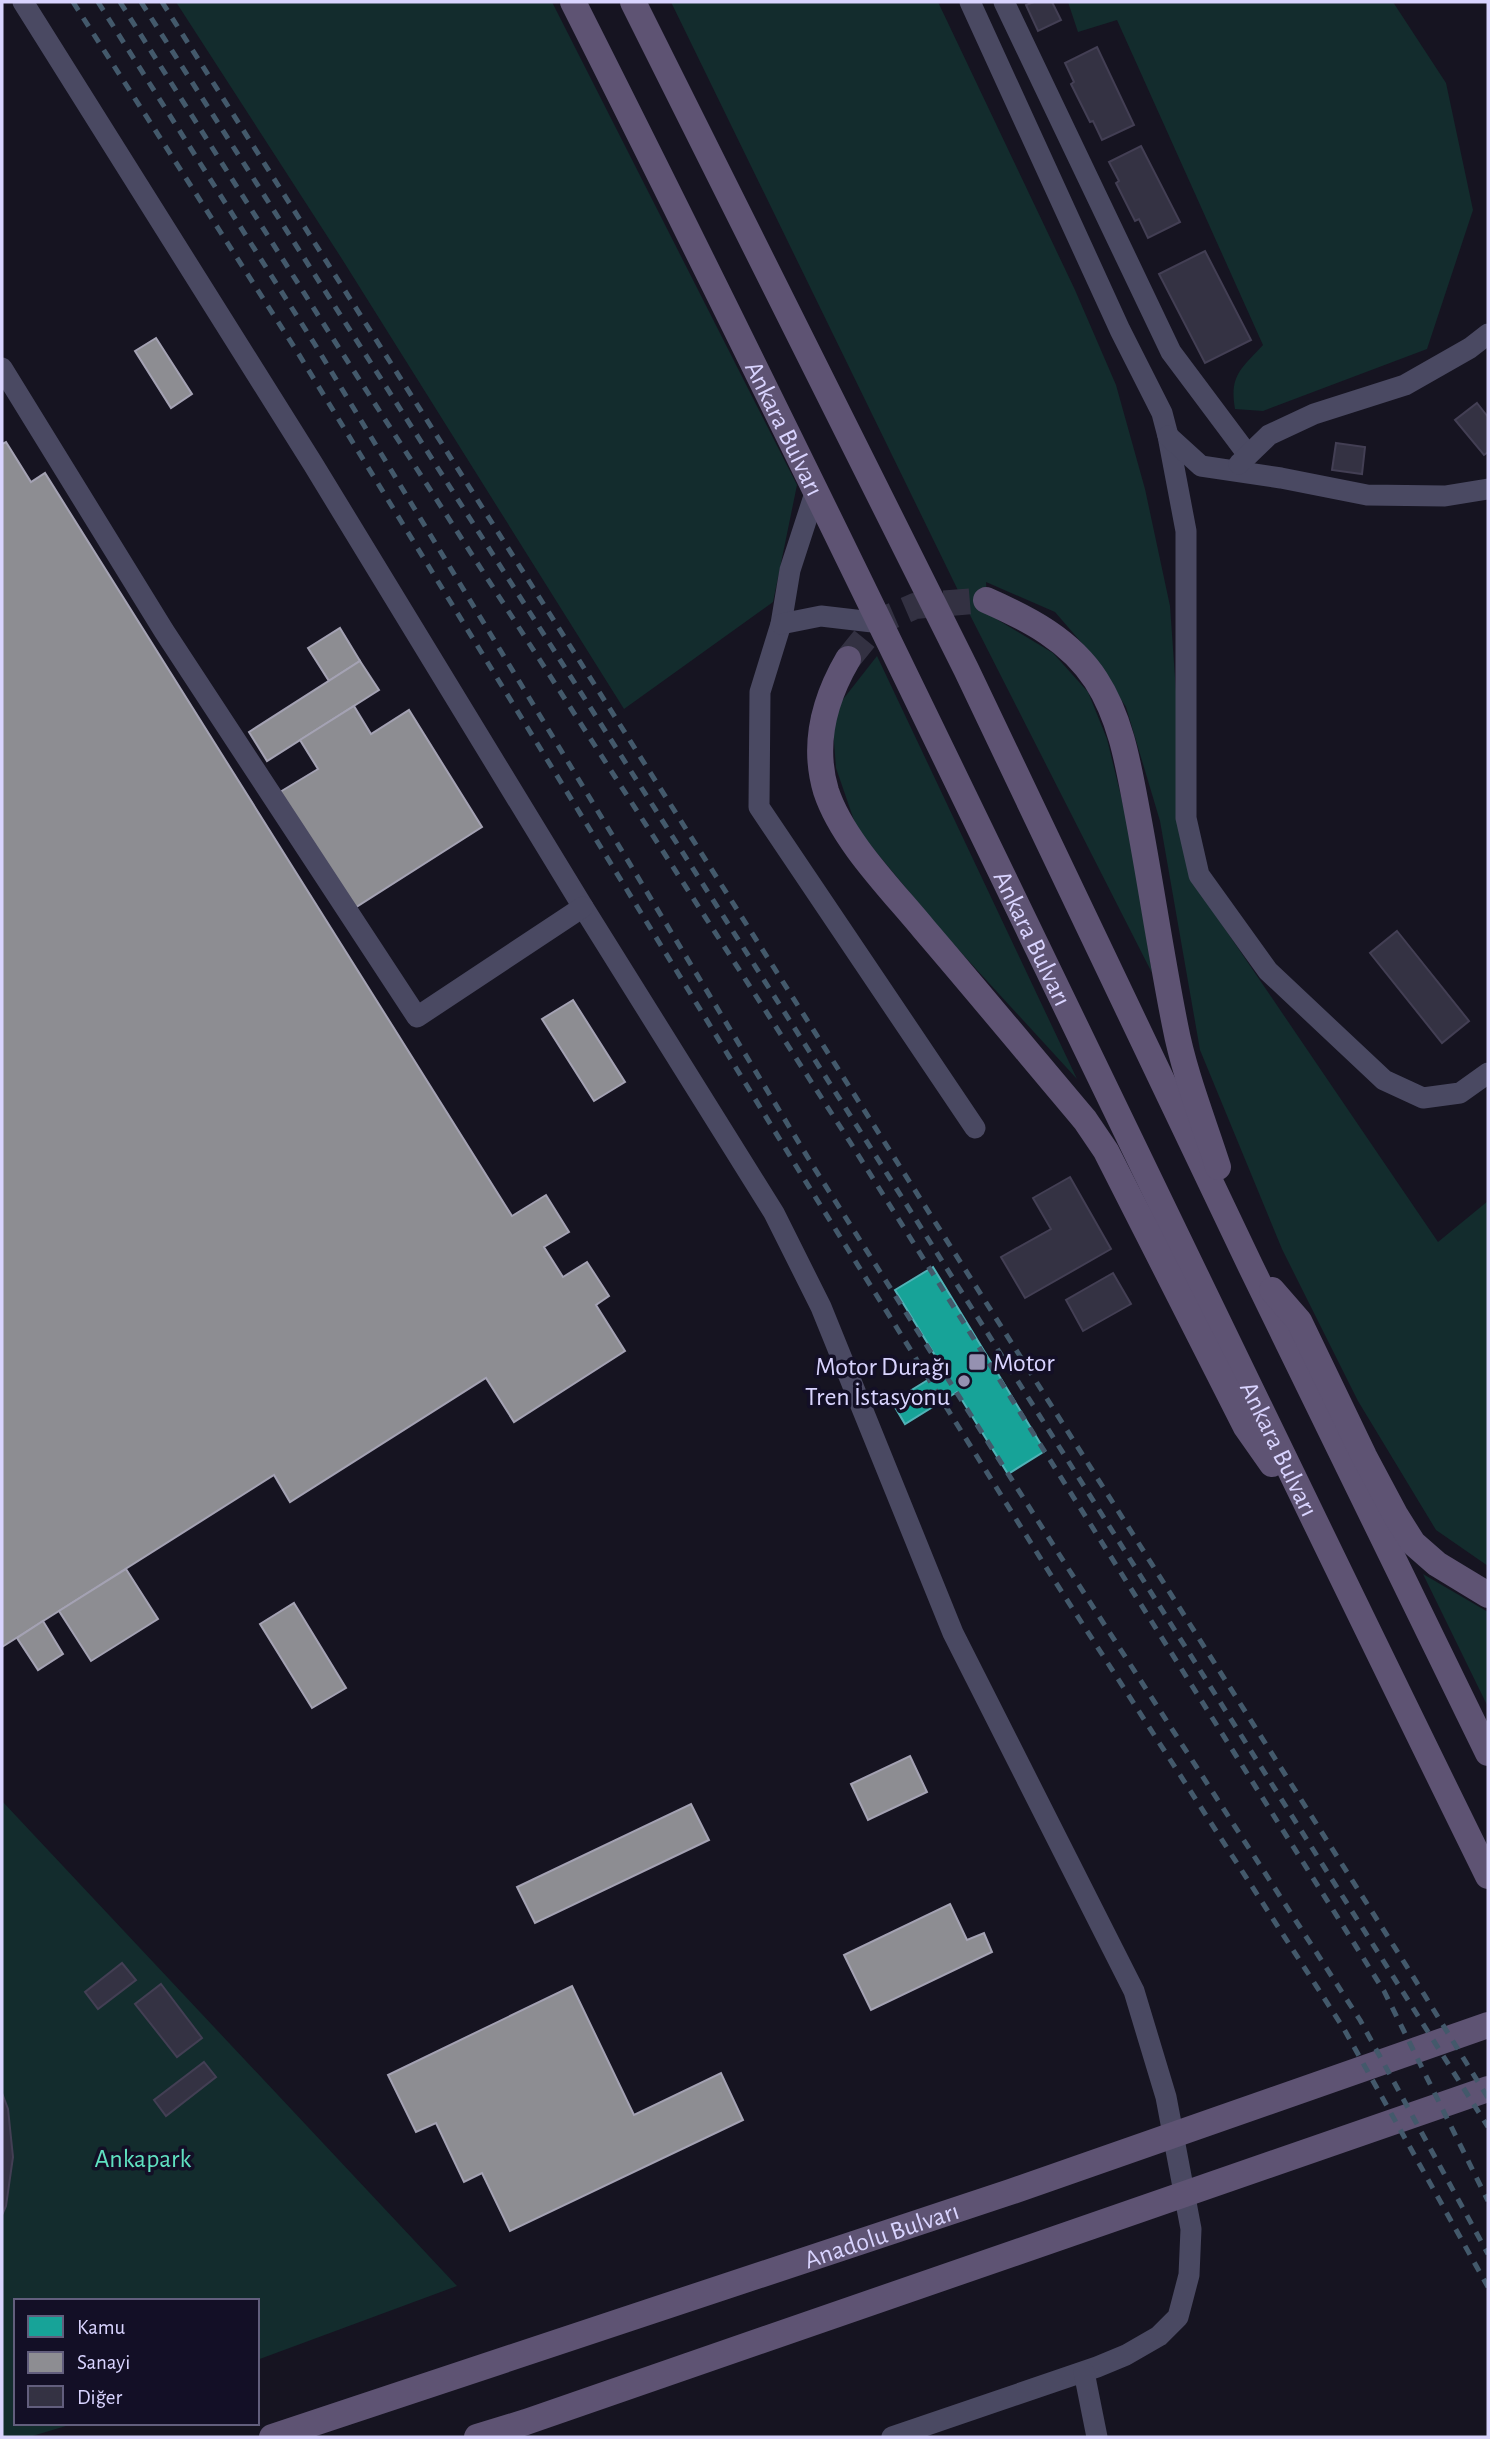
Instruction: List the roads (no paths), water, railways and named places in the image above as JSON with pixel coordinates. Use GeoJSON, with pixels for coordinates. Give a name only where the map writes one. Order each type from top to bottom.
{"type":"FeatureCollection","features":[{"type":"Feature","properties":{"kind":"main road","name":"Ankara Bulvarı"},"geometry":{"type":"LineString","coordinates":[[573,2],[881,623],[1318,1530],[1488,1876]]}},
{"type":"Feature","properties":{"kind":"main road","name":"Ankara Bulvarı"},"geometry":{"type":"LineString","coordinates":[[633,2],[966,669],[1250,1265],[1488,1753]]}},
{"type":"Feature","properties":{"kind":"main road"},"geometry":{"type":"LineString","coordinates":[[986,600],[1054,635],[1075,654],[1096,680],[1116,719],[1130,777],[1175,1028],[1250,1265],[1299,1321],[1364,1456],[1413,1543],[1437,1564],[1488,1595]]}},
{"type":"Feature","properties":{"kind":"main road"},"geometry":{"type":"LineString","coordinates":[[848,659],[827,702],[820,746],[826,791],[837,815],[881,878],[1085,1120],[1106,1151],[1246,1427],[1318,1530]]}},
{"type":"Feature","properties":{"kind":"main road","name":"Anadolu Bulvarı"},"geometry":{"type":"LineString","coordinates":[[272,2437],[1010,2192],[1488,2025]]}},
{"type":"Feature","properties":{"kind":"main road"},"geometry":{"type":"LineString","coordinates":[[477,2437],[1488,2089]]}},
{"type":"Feature","properties":{"kind":"street"},"geometry":{"type":"LineString","coordinates":[[23,2],[313,464],[583,907],[774,1213],[821,1307],[953,1633],[1134,1991],[1166,2097],[1191,2229],[1189,2274],[1178,2317],[1159,2336],[1126,2355],[1084,2372],[892,2437]]}},
{"type":"Feature","properties":{"kind":"street"},"geometry":{"type":"LineString","coordinates":[[970,2],[1120,330],[1162,413],[1186,531],[1186,818],[1199,875],[1268,971],[1384,1080],[1423,1098],[1460,1093],[1488,1073]]}},
{"type":"Feature","properties":{"kind":"street"},"geometry":{"type":"LineString","coordinates":[[1004,2],[1171,352],[1248,455]]}},
{"type":"Feature","properties":{"kind":"street"},"geometry":{"type":"LineString","coordinates":[[1233,470],[1269,435],[1314,414],[1405,385],[1488,334]]}},
{"type":"Feature","properties":{"kind":"street"},"geometry":{"type":"LineString","coordinates":[[2,368],[164,631],[417,1017],[583,907]]}},
{"type":"Feature","properties":{"kind":"street"},"geometry":{"type":"LineString","coordinates":[[1168,436],[1201,466],[1367,495],[1445,496],[1488,489]]}},
{"type":"Feature","properties":{"kind":"street"},"geometry":{"type":"LineString","coordinates":[[816,491],[790,570],[781,624],[760,692],[759,807],[975,1128]]}},
{"type":"Feature","properties":{"kind":"street"},"geometry":{"type":"LineString","coordinates":[[781,624],[821,616],[881,623]]}},
{"type":"Feature","properties":{"kind":"street"},"geometry":{"type":"LineString","coordinates":[[1084,2372],[1097,2437]]}},
{"type":"Feature","properties":{"kind":"tunnel"},"geometry":{"type":"LineString","coordinates":[[848,659],[878,622],[915,606],[986,600]]}},
{"type":"Feature","properties":{"kind":"railway"},"geometry":{"type":"LineString","coordinates":[[73,2],[298,353],[801,1174],[1049,1572],[1344,2029],[1488,2287]]}},
{"type":"Feature","properties":{"kind":"railway"},"geometry":{"type":"LineString","coordinates":[[98,2],[314,343],[813,1166],[1064,1562],[1360,2020],[1488,2254]]}},
{"type":"Feature","properties":{"kind":"railway"},"geometry":{"type":"LineString","coordinates":[[120,2],[330,334],[850,1142],[1384,1991],[1488,2201]]}},
{"type":"Feature","properties":{"kind":"railway"},"geometry":{"type":"LineString","coordinates":[[141,2],[862,1134],[1488,2127]]}},
{"type":"Feature","properties":{"kind":"railway"},"geometry":{"type":"LineString","coordinates":[[162,2],[1488,2098]]}},
{"type":"Feature","properties":{"kind":"place","name":"Motor"},"geometry":{"type":"Point","coordinates":[977,1362]}},
{"type":"Feature","properties":{"kind":"place","name":"Motor Durağı Tren İstasyonu"},"geometry":{"type":"Point","coordinates":[964,1381]}},
{"type":"Feature","properties":{"kind":"park label","name":"Ankapark"},"geometry":{"type":"Point","coordinates":[143,2158]}}]}
